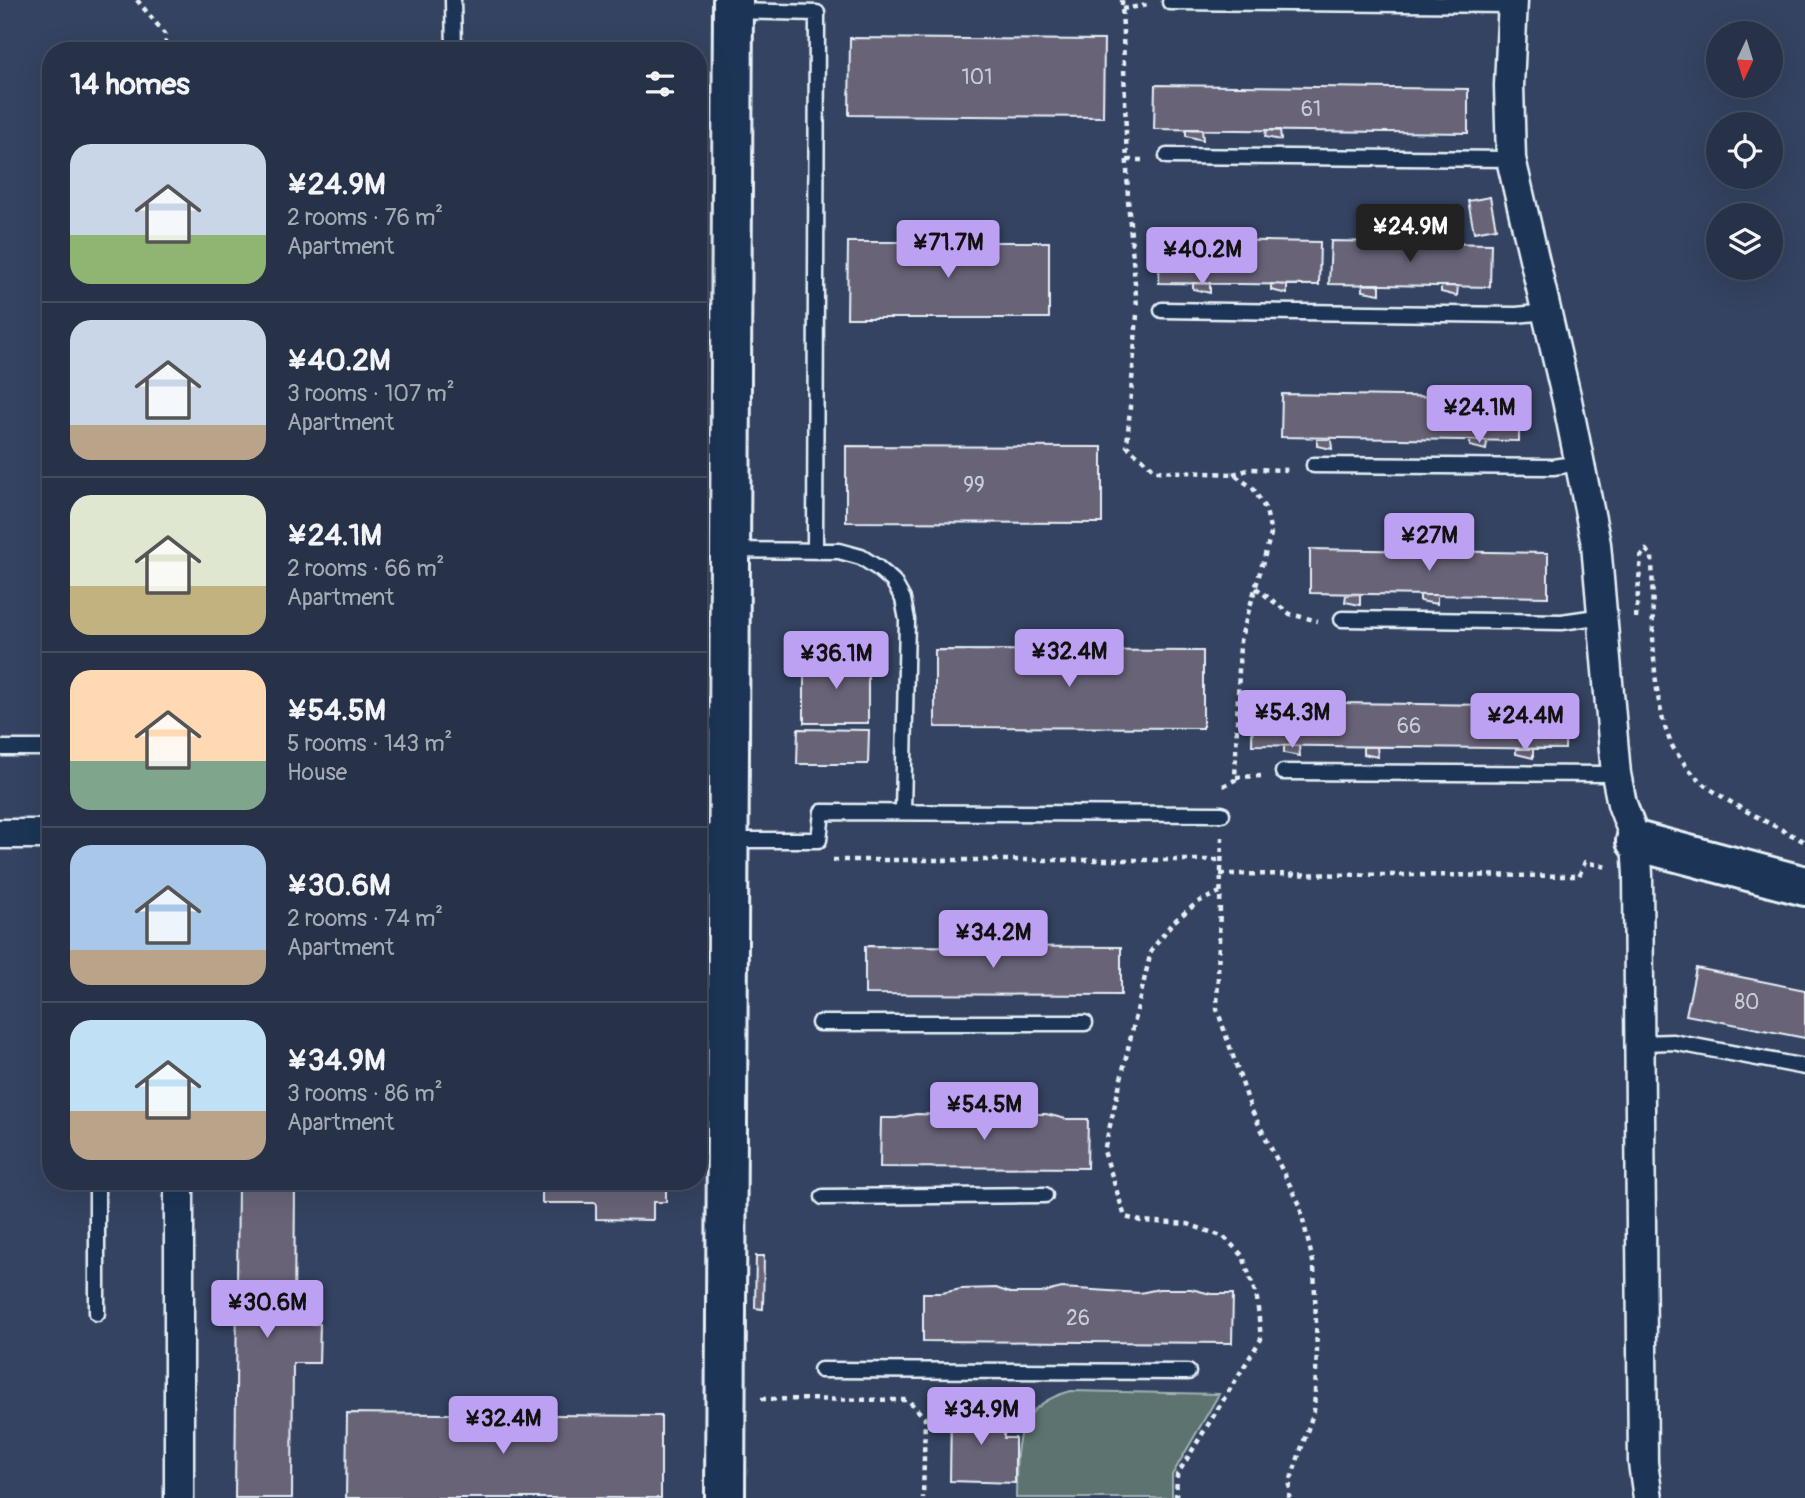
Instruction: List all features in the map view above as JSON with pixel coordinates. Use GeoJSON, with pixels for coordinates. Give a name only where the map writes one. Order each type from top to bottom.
{"type":"FeatureCollection","features":[{"type":"Feature","properties":{"kind":"street"},"geometry":{"type":"LineString","coordinates":[[1513,2],[1509,86],[1511,159],[1596,544],[1625,855],[1638,875],[1643,1463],[1648,1498]]}},
{"type":"Feature","properties":{"kind":"street"},"geometry":{"type":"LineString","coordinates":[[725,1498],[713,840],[728,550],[733,6]]}},
{"type":"Feature","properties":{"kind":"street"},"geometry":{"type":"LineString","coordinates":[[0,834],[42,834]]}},
{"type":"Feature","properties":{"kind":"street"},"geometry":{"type":"LineString","coordinates":[[1625,855],[1805,887]]}},
{"type":"Feature","properties":{"kind":"street"},"geometry":{"type":"LineString","coordinates":[[179,1190],[179,1498]]}},
{"type":"Feature","properties":{"kind":"lane"},"geometry":{"type":"LineString","coordinates":[[453,0],[454,42]]}},
{"type":"Feature","properties":{"kind":"lane"},"geometry":{"type":"LineString","coordinates":[[1170,2],[1513,2]]}},
{"type":"Feature","properties":{"kind":"lane"},"geometry":{"type":"LineString","coordinates":[[733,6],[817,13],[815,551]]}},
{"type":"Feature","properties":{"kind":"lane"},"geometry":{"type":"LineString","coordinates":[[1167,156],[1511,159]]}},
{"type":"Feature","properties":{"kind":"lane"},"geometry":{"type":"LineString","coordinates":[[1162,310],[1516,315],[1546,312]]}},
{"type":"Feature","properties":{"kind":"lane"},"geometry":{"type":"LineString","coordinates":[[1314,465],[1553,467],[1580,463]]}},
{"type":"Feature","properties":{"kind":"lane"},"geometry":{"type":"LineString","coordinates":[[728,550],[839,551],[860,557],[893,581],[903,599],[907,620],[903,812]]}},
{"type":"Feature","properties":{"kind":"lane"},"geometry":{"type":"LineString","coordinates":[[1342,619],[1562,622],[1603,616]]}},
{"type":"Feature","properties":{"kind":"lane"},"geometry":{"type":"LineString","coordinates":[[0,748],[42,748]]}},
{"type":"Feature","properties":{"kind":"lane"},"geometry":{"type":"LineString","coordinates":[[1283,772],[1616,774]]}},
{"type":"Feature","properties":{"kind":"lane"},"geometry":{"type":"LineString","coordinates":[[713,840],[819,840],[822,812],[1222,814]]}},
{"type":"Feature","properties":{"kind":"lane"},"geometry":{"type":"LineString","coordinates":[[819,1023],[1085,1023]]}},
{"type":"Feature","properties":{"kind":"lane"},"geometry":{"type":"LineString","coordinates":[[1640,1043],[1673,1042],[1805,1068]]}},
{"type":"Feature","properties":{"kind":"lane"},"geometry":{"type":"LineString","coordinates":[[97,1190],[97,1313]]}},
{"type":"Feature","properties":{"kind":"lane"},"geometry":{"type":"LineString","coordinates":[[823,1197],[1045,1195]]}},
{"type":"Feature","properties":{"kind":"lane"},"geometry":{"type":"LineString","coordinates":[[821,1370],[1188,1372]]}},
{"type":"Feature","properties":{"kind":"path"},"geometry":{"type":"LineString","coordinates":[[137,0],[165,34],[166,42]]}},
{"type":"Feature","properties":{"kind":"path"},"geometry":{"type":"LineString","coordinates":[[1122,0],[1128,200],[1137,309],[1127,446],[1156,471],[1233,474],[1252,469],[1306,470],[1314,465]]}},
{"type":"Feature","properties":{"kind":"path"},"geometry":{"type":"LineString","coordinates":[[1233,474],[1253,488],[1266,510],[1271,534],[1240,641],[1236,777],[1223,786],[1217,1009],[1251,1109],[1299,1203],[1314,1266],[1317,1352],[1314,1411],[1290,1482],[1289,1498]]}},
{"type":"Feature","properties":{"kind":"path"},"geometry":{"type":"LineString","coordinates":[[1606,656],[1634,655],[1641,556],[1646,550],[1652,556],[1659,699],[1670,743],[1696,776],[1731,802],[1805,842]]}},
{"type":"Feature","properties":{"kind":"path"},"geometry":{"type":"LineString","coordinates":[[1256,588],[1290,614],[1310,621],[1336,623],[1342,619]]}},
{"type":"Feature","properties":{"kind":"path"},"geometry":{"type":"LineString","coordinates":[[1220,874],[1580,876],[1585,862],[1625,855]]}},
{"type":"Feature","properties":{"kind":"path"},"geometry":{"type":"LineString","coordinates":[[831,860],[1221,860]]}},
{"type":"Feature","properties":{"kind":"path"},"geometry":{"type":"LineString","coordinates":[[1176,1498],[1177,1475],[1261,1339],[1256,1299],[1243,1256],[1224,1237],[1188,1224],[1125,1217],[1104,1151],[1151,951],[1172,923],[1198,902],[1220,892]]}},
{"type":"Feature","properties":{"kind":"path"},"geometry":{"type":"LineString","coordinates":[[756,1398],[908,1400],[925,1418],[923,1498]]}},
{"type":"Feature","properties":{"kind":"green space"},"geometry":{"type":"Polygon","coordinates":[[[1071,1391],[1219,1394],[1172,1475],[1172,1498],[1016,1498],[1018,1446],[1027,1418],[1051,1398],[1071,1391]]]}},
{"type":"Feature","properties":{"kind":"building"},"geometry":{"type":"Polygon","coordinates":[[[850,38],[1104,40],[1103,117],[849,115],[850,38]]]}},
{"type":"Feature","properties":{"kind":"building"},"geometry":{"type":"Polygon","coordinates":[[[1155,85],[1468,89],[1468,133],[1154,129],[1155,85]]]}},
{"type":"Feature","properties":{"kind":"building"},"geometry":{"type":"Polygon","coordinates":[[[1186,129],[1202,129],[1203,140],[1186,136],[1186,129]]]}},
{"type":"Feature","properties":{"kind":"building"},"geometry":{"type":"Polygon","coordinates":[[[1266,130],[1280,130],[1281,140],[1265,137],[1266,130]]]}},
{"type":"Feature","properties":{"kind":"building"},"geometry":{"type":"Polygon","coordinates":[[[1490,197],[1496,228],[1474,232],[1468,201],[1490,197]]]}},
{"type":"Feature","properties":{"kind":"building"},"geometry":{"type":"Polygon","coordinates":[[[1160,239],[1320,242],[1319,285],[1159,283],[1160,239]]]}},
{"type":"Feature","properties":{"kind":"building"},"geometry":{"type":"Polygon","coordinates":[[[1331,241],[1491,244],[1490,287],[1329,284],[1331,241]]]}},
{"type":"Feature","properties":{"kind":"building"},"geometry":{"type":"Polygon","coordinates":[[[848,242],[1049,242],[1049,318],[847,318],[848,242]]]}},
{"type":"Feature","properties":{"kind":"building"},"geometry":{"type":"Polygon","coordinates":[[[1193,283],[1210,283],[1210,293],[1193,289],[1193,283]]]}},
{"type":"Feature","properties":{"kind":"building"},"geometry":{"type":"Polygon","coordinates":[[[1271,284],[1287,285],[1287,294],[1271,290],[1271,284]]]}},
{"type":"Feature","properties":{"kind":"building"},"geometry":{"type":"Polygon","coordinates":[[[1363,284],[1380,284],[1380,294],[1363,291],[1363,284]]]}},
{"type":"Feature","properties":{"kind":"building"},"geometry":{"type":"Polygon","coordinates":[[[1441,286],[1458,286],[1457,296],[1441,292],[1441,286]]]}},
{"type":"Feature","properties":{"kind":"building"},"geometry":{"type":"Polygon","coordinates":[[[1282,394],[1519,398],[1519,441],[1281,437],[1282,394]]]}},
{"type":"Feature","properties":{"kind":"building"},"geometry":{"type":"Polygon","coordinates":[[[1317,439],[1331,439],[1332,449],[1317,446],[1317,439]]]}},
{"type":"Feature","properties":{"kind":"building"},"geometry":{"type":"Polygon","coordinates":[[[1470,441],[1487,441],[1486,450],[1470,446],[1470,441]]]}},
{"type":"Feature","properties":{"kind":"building"},"geometry":{"type":"Polygon","coordinates":[[[846,446],[1102,447],[1102,523],[846,522],[846,446]]]}},
{"type":"Feature","properties":{"kind":"building"},"geometry":{"type":"Polygon","coordinates":[[[1310,549],[1548,553],[1548,597],[1310,593],[1310,549]]]}},
{"type":"Feature","properties":{"kind":"building"},"geometry":{"type":"Polygon","coordinates":[[[1360,594],[1360,605],[1345,602],[1346,595],[1360,594]]]}},
{"type":"Feature","properties":{"kind":"building"},"geometry":{"type":"Polygon","coordinates":[[[1420,595],[1437,595],[1437,604],[1420,601],[1420,595]]]}},
{"type":"Feature","properties":{"kind":"building"},"geometry":{"type":"Polygon","coordinates":[[[935,650],[1203,651],[1203,728],[935,727],[935,650]]]}},
{"type":"Feature","properties":{"kind":"building"},"geometry":{"type":"Polygon","coordinates":[[[804,658],[868,659],[868,723],[804,723],[804,658]]]}},
{"type":"Feature","properties":{"kind":"building"},"geometry":{"type":"Polygon","coordinates":[[[1253,702],[1566,706],[1565,749],[1252,745],[1253,702]]]}},
{"type":"Feature","properties":{"kind":"building"},"geometry":{"type":"Polygon","coordinates":[[[798,729],[869,730],[868,764],[797,764],[798,729]]]}},
{"type":"Feature","properties":{"kind":"building"},"geometry":{"type":"Polygon","coordinates":[[[1284,746],[1299,746],[1300,756],[1284,753],[1284,746]]]}},
{"type":"Feature","properties":{"kind":"building"},"geometry":{"type":"Polygon","coordinates":[[[1363,747],[1377,747],[1378,757],[1363,754],[1363,747]]]}},
{"type":"Feature","properties":{"kind":"building"},"geometry":{"type":"Polygon","coordinates":[[[1516,749],[1533,749],[1533,758],[1516,754],[1516,749]]]}},
{"type":"Feature","properties":{"kind":"building"},"geometry":{"type":"Polygon","coordinates":[[[865,946],[1121,947],[1121,995],[865,994],[865,946]]]}},
{"type":"Feature","properties":{"kind":"building"},"geometry":{"type":"Polygon","coordinates":[[[1696,968],[1805,990],[1805,1038],[1686,1015],[1696,968]]]}},
{"type":"Feature","properties":{"kind":"building"},"geometry":{"type":"Polygon","coordinates":[[[916,1114],[969,1119],[1046,1114],[1066,1119],[1088,1119],[1087,1168],[880,1167],[881,1118],[916,1114]]]}},
{"type":"Feature","properties":{"kind":"building"},"geometry":{"type":"Polygon","coordinates":[[[238,1190],[295,1190],[294,1323],[320,1324],[319,1363],[293,1363],[292,1498],[235,1498],[238,1190]]]}},
{"type":"Feature","properties":{"kind":"building"},"geometry":{"type":"Polygon","coordinates":[[[542,1190],[666,1190],[666,1202],[653,1202],[653,1220],[596,1219],[596,1203],[542,1203],[542,1190]]]}},
{"type":"Feature","properties":{"kind":"building"},"geometry":{"type":"Polygon","coordinates":[[[756,1256],[764,1256],[763,1309],[755,1308],[756,1256]]]}},
{"type":"Feature","properties":{"kind":"building"},"geometry":{"type":"Polygon","coordinates":[[[996,1288],[1010,1293],[1041,1293],[1062,1288],[1140,1293],[1159,1289],[1191,1289],[1211,1294],[1233,1294],[1232,1343],[923,1341],[923,1293],[996,1288]]]}},
{"type":"Feature","properties":{"kind":"building"},"geometry":{"type":"Polygon","coordinates":[[[951,1409],[1004,1410],[1004,1438],[1015,1438],[1015,1483],[950,1481],[951,1409]]]}},
{"type":"Feature","properties":{"kind":"building"},"geometry":{"type":"Polygon","coordinates":[[[347,1413],[661,1416],[661,1498],[346,1498],[347,1413]]]}}]}
